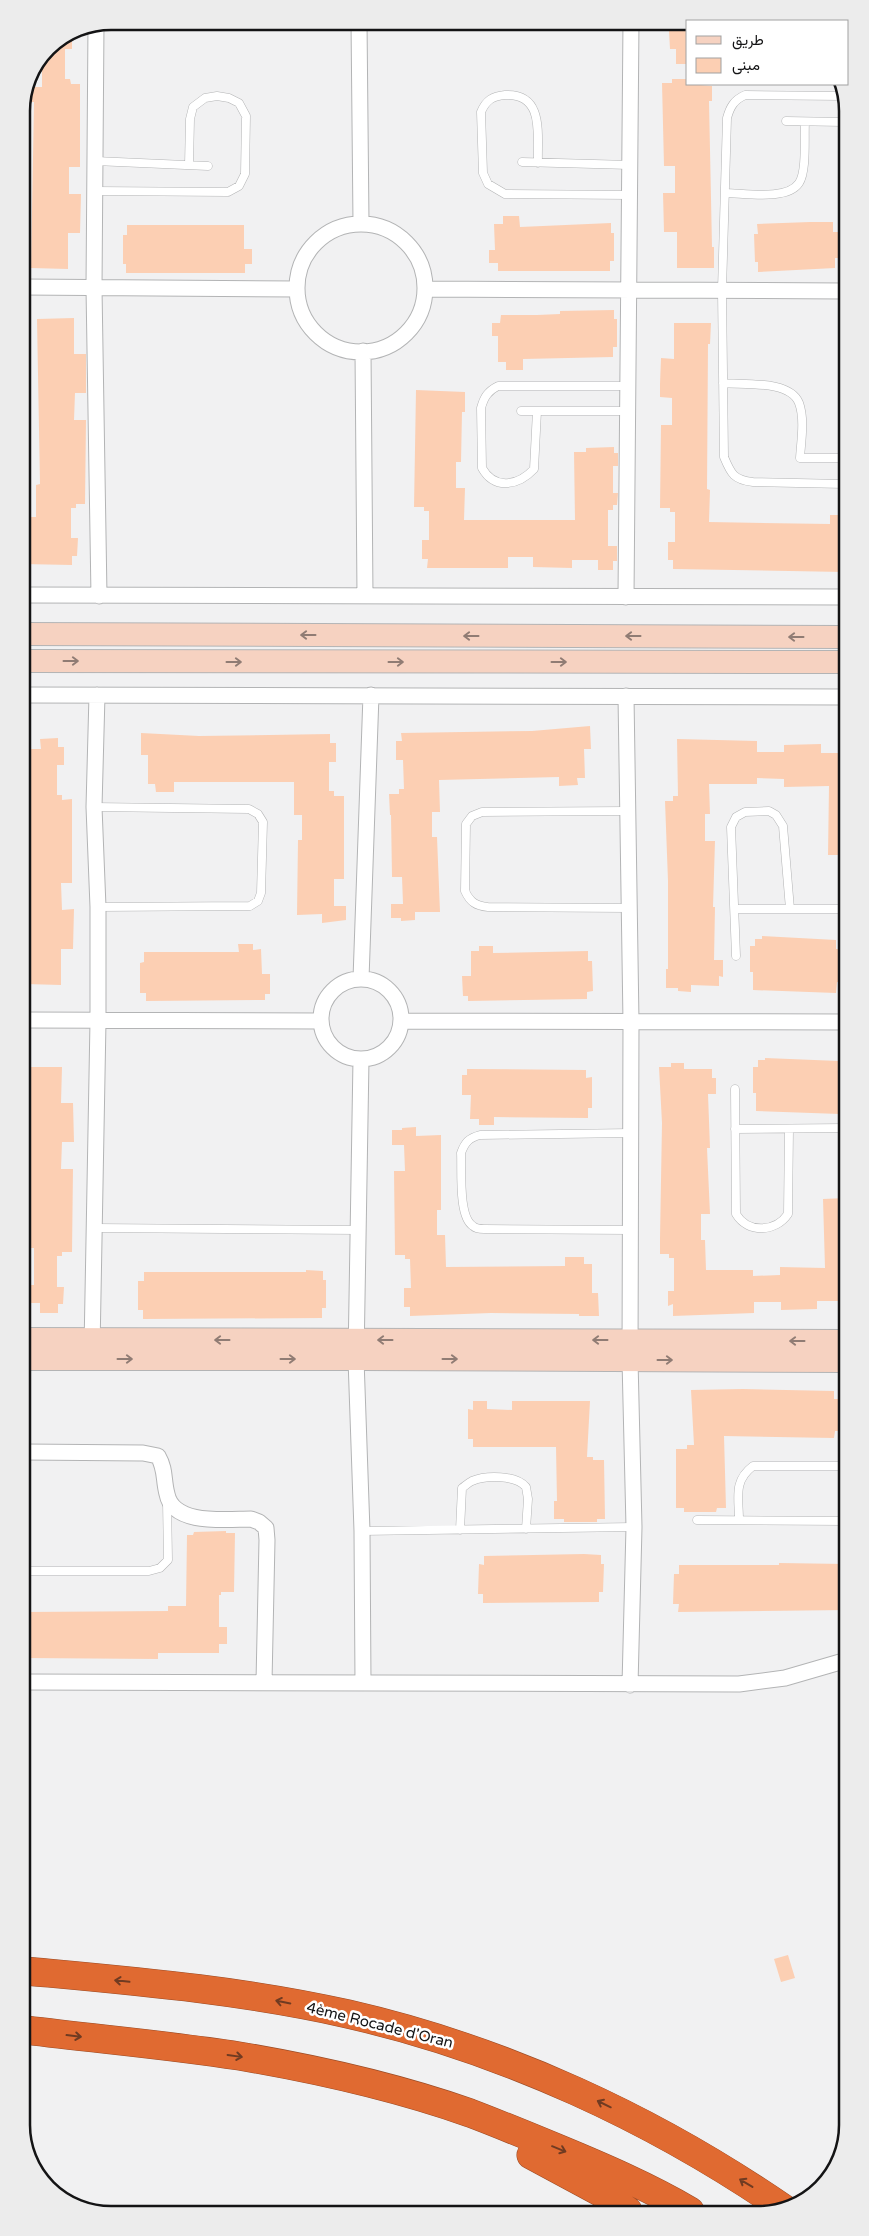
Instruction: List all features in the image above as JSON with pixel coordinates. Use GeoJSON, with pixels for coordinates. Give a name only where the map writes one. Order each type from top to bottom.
{"type":"FeatureCollection","features":[{"type":"Feature","properties":{"kind":"highway","name":"4ème Rocade d'Oran"},"geometry":{"type":"LineString","coordinates":[[30,1971],[258,1997],[347,2014],[458,2044],[581,2093],[631,2117],[776,2204]]}},
{"type":"Feature","properties":{"kind":"highway"},"geometry":{"type":"LineString","coordinates":[[30,2030],[238,2056],[321,2072],[403,2093],[469,2113],[611,2170],[682,2206]]}},
{"type":"Feature","properties":{"kind":"highway"},"geometry":{"type":"LineString","coordinates":[[321,2072],[497,2139],[562,2170],[610,2197],[622,2206]]}},
{"type":"Feature","properties":{"kind":"street"},"geometry":{"type":"LineString","coordinates":[[359,30],[361,224]]}},
{"type":"Feature","properties":{"kind":"street"},"geometry":{"type":"LineString","coordinates":[[626,597],[631,30]]}},
{"type":"Feature","properties":{"kind":"street"},"geometry":{"type":"LineString","coordinates":[[96,32],[94,288],[99,596]]}},
{"type":"Feature","properties":{"kind":"street"},"geometry":{"type":"LineString","coordinates":[[361,224],[381,227],[400,236],[414,251],[423,269],[426,290],[421,311],[410,330],[393,344],[372,351],[350,351],[329,344],[312,329],[301,310],[297,289],[300,269],[308,250],[323,236],[341,227],[361,224]]}},
{"type":"Feature","properties":{"kind":"street"},"geometry":{"type":"LineString","coordinates":[[30,287],[297,289]]}},
{"type":"Feature","properties":{"kind":"street"},"geometry":{"type":"LineString","coordinates":[[426,290],[839,291]]}},
{"type":"Feature","properties":{"kind":"street"},"geometry":{"type":"LineString","coordinates":[[362,351],[365,596]]}},
{"type":"Feature","properties":{"kind":"street"},"geometry":{"type":"LineString","coordinates":[[30,595],[839,598]]}},
{"type":"Feature","properties":{"kind":"street"},"geometry":{"type":"LineString","coordinates":[[30,634],[839,637]]}},
{"type":"Feature","properties":{"kind":"street"},"geometry":{"type":"LineString","coordinates":[[30,661],[839,662]]}},
{"type":"Feature","properties":{"kind":"street"},"geometry":{"type":"LineString","coordinates":[[30,695],[839,696]]}},
{"type":"Feature","properties":{"kind":"street"},"geometry":{"type":"LineString","coordinates":[[92,1350],[96,1228],[98,1021],[98,907],[94,807],[97,695]]}},
{"type":"Feature","properties":{"kind":"street"},"geometry":{"type":"LineString","coordinates":[[361,979],[371,695]]}},
{"type":"Feature","properties":{"kind":"street"},"geometry":{"type":"LineString","coordinates":[[626,696],[631,1022],[631,1350],[634,1527],[630,1685]]}},
{"type":"Feature","properties":{"kind":"street"},"geometry":{"type":"LineString","coordinates":[[361,979],[374,981],[386,987],[395,996],[400,1008],[402,1021],[399,1034],[392,1046],[381,1054],[368,1059],[354,1059],[342,1054],[331,1046],[324,1034],[321,1021],[322,1008],[328,996],[337,987],[349,981],[361,979]]}},
{"type":"Feature","properties":{"kind":"street"},"geometry":{"type":"LineString","coordinates":[[30,1020],[321,1021]]}},
{"type":"Feature","properties":{"kind":"street"},"geometry":{"type":"LineString","coordinates":[[402,1021],[839,1022]]}},
{"type":"Feature","properties":{"kind":"street"},"geometry":{"type":"LineString","coordinates":[[362,1059],[357,1349],[362,1531],[363,1683]]}},
{"type":"Feature","properties":{"kind":"street"},"geometry":{"type":"LineString","coordinates":[[30,1340],[92,1350]]}},
{"type":"Feature","properties":{"kind":"street"},"geometry":{"type":"LineString","coordinates":[[30,1358],[92,1350],[631,1350],[839,1341]]}},
{"type":"Feature","properties":{"kind":"street"},"geometry":{"type":"LineString","coordinates":[[631,1350],[839,1361]]}},
{"type":"Feature","properties":{"kind":"street"},"geometry":{"type":"LineString","coordinates":[[30,1452],[143,1453],[158,1456],[164,1466],[167,1497],[174,1508],[185,1516],[197,1519],[251,1519],[259,1522],[266,1528],[264,1682]]}},
{"type":"Feature","properties":{"kind":"street"},"geometry":{"type":"LineString","coordinates":[[30,1682],[739,1684],[785,1678],[839,1662]]}},
{"type":"Feature","properties":{"kind":"lane"},"geometry":{"type":"LineString","coordinates":[[538,163],[536,116],[533,106],[525,98],[514,95],[494,96],[485,104],[481,112],[483,172],[488,184],[505,194],[630,195]]}},
{"type":"Feature","properties":{"kind":"lane"},"geometry":{"type":"LineString","coordinates":[[837,96],[745,95],[736,100],[729,109],[726,118],[722,290],[724,457],[730,472],[740,481],[839,484]]}},
{"type":"Feature","properties":{"kind":"lane"},"geometry":{"type":"LineString","coordinates":[[95,191],[228,192],[239,186],[245,174],[246,116],[239,103],[229,98],[217,96],[205,98],[193,107],[190,119],[190,165]]}},
{"type":"Feature","properties":{"kind":"lane"},"geometry":{"type":"LineString","coordinates":[[786,122],[839,122]]}},
{"type":"Feature","properties":{"kind":"lane"},"geometry":{"type":"LineString","coordinates":[[725,193],[776,194],[790,191],[800,183],[804,168],[805,122]]}},
{"type":"Feature","properties":{"kind":"lane"},"geometry":{"type":"LineString","coordinates":[[95,162],[208,166]]}},
{"type":"Feature","properties":{"kind":"lane"},"geometry":{"type":"LineString","coordinates":[[522,162],[630,165]]}},
{"type":"Feature","properties":{"kind":"lane"},"geometry":{"type":"LineString","coordinates":[[723,383],[782,387],[791,392],[798,403],[801,417],[800,458],[839,458]]}},
{"type":"Feature","properties":{"kind":"lane"},"geometry":{"type":"LineString","coordinates":[[536,411],[534,468],[526,478],[515,483],[497,481],[487,476],[482,468],[481,408],[483,398],[489,391],[498,386],[628,386]]}},
{"type":"Feature","properties":{"kind":"lane"},"geometry":{"type":"LineString","coordinates":[[521,411],[628,411]]}},
{"type":"Feature","properties":{"kind":"lane"},"geometry":{"type":"LineString","coordinates":[[94,807],[249,809],[258,814],[262,822],[262,893],[258,901],[250,906],[98,907]]}},
{"type":"Feature","properties":{"kind":"lane"},"geometry":{"type":"LineString","coordinates":[[628,811],[482,812],[472,816],[466,824],[465,892],[470,900],[480,906],[488,907],[629,908]]}},
{"type":"Feature","properties":{"kind":"lane"},"geometry":{"type":"LineString","coordinates":[[736,956],[731,827],[736,817],[745,812],[768,811],[776,815],[783,826],[790,909]]}},
{"type":"Feature","properties":{"kind":"lane"},"geometry":{"type":"LineString","coordinates":[[735,909],[839,909]]}},
{"type":"Feature","properties":{"kind":"lane"},"geometry":{"type":"LineString","coordinates":[[735,1089],[736,1214],[741,1223],[753,1228],[772,1227],[783,1222],[788,1214],[790,1129]]}},
{"type":"Feature","properties":{"kind":"lane"},"geometry":{"type":"LineString","coordinates":[[735,1129],[839,1128]]}},
{"type":"Feature","properties":{"kind":"lane"},"geometry":{"type":"LineString","coordinates":[[631,1133],[480,1135],[471,1137],[464,1145],[461,1153],[463,1209],[466,1219],[473,1226],[484,1229],[631,1230]]}},
{"type":"Feature","properties":{"kind":"lane"},"geometry":{"type":"LineString","coordinates":[[96,1228],[359,1230]]}},
{"type":"Feature","properties":{"kind":"lane"},"geometry":{"type":"LineString","coordinates":[[739,1520],[738,1484],[743,1474],[753,1466],[839,1466]]}},
{"type":"Feature","properties":{"kind":"lane"},"geometry":{"type":"LineString","coordinates":[[460,1530],[462,1488],[471,1481],[493,1478],[515,1479],[526,1487],[528,1499],[526,1529]]}},
{"type":"Feature","properties":{"kind":"lane"},"geometry":{"type":"LineString","coordinates":[[30,1571],[149,1571],[160,1568],[168,1560],[167,1497]]}},
{"type":"Feature","properties":{"kind":"lane"},"geometry":{"type":"LineString","coordinates":[[697,1520],[839,1521]]}},
{"type":"Feature","properties":{"kind":"lane"},"geometry":{"type":"LineString","coordinates":[[362,1531],[634,1527]]}},
{"type":"Feature","properties":{"kind":"building"},"geometry":{"type":"Polygon","coordinates":[[[686,30],[686,64],[676,64],[676,49],[670,49],[669,31],[686,30]]]}},
{"type":"Feature","properties":{"kind":"building"},"geometry":{"type":"Polygon","coordinates":[[[72,40],[72,49],[65,49],[65,79],[70,79],[71,84],[80,84],[80,167],[69,167],[69,194],[81,194],[80,233],[68,233],[68,269],[31,268],[34,102],[31,102],[34,87],[42,87],[42,69],[58,50],[72,40]]]}},
{"type":"Feature","properties":{"kind":"building"},"geometry":{"type":"Polygon","coordinates":[[[672,79],[686,79],[686,85],[712,86],[712,101],[709,101],[714,268],[677,268],[677,232],[664,232],[663,193],[675,193],[675,166],[664,166],[662,83],[672,83],[672,79]]]}},
{"type":"Feature","properties":{"kind":"building"},"geometry":{"type":"Polygon","coordinates":[[[503,216],[519,216],[520,227],[611,223],[611,233],[614,233],[614,261],[610,261],[610,271],[498,271],[498,263],[489,263],[489,250],[495,250],[494,224],[503,224],[503,216]]]}},
{"type":"Feature","properties":{"kind":"building"},"geometry":{"type":"Polygon","coordinates":[[[833,222],[833,232],[839,232],[839,258],[835,258],[835,268],[758,272],[758,262],[755,262],[754,234],[758,234],[757,224],[833,222]]]}},
{"type":"Feature","properties":{"kind":"building"},"geometry":{"type":"Polygon","coordinates":[[[127,225],[244,225],[244,249],[252,249],[252,264],[245,264],[245,273],[126,273],[126,264],[123,264],[123,235],[127,235],[127,225]]]}},
{"type":"Feature","properties":{"kind":"building"},"geometry":{"type":"Polygon","coordinates":[[[614,310],[614,319],[617,319],[617,347],[613,347],[613,357],[523,359],[523,370],[506,370],[506,362],[498,362],[498,336],[492,336],[492,323],[500,323],[501,315],[560,314],[560,311],[614,310]]]}},
{"type":"Feature","properties":{"kind":"building"},"geometry":{"type":"Polygon","coordinates":[[[74,318],[74,354],[86,354],[86,393],[75,393],[74,420],[86,420],[85,504],[76,504],[76,508],[71,508],[71,538],[78,538],[77,556],[72,556],[72,565],[30,564],[30,517],[36,517],[36,485],[40,484],[37,319],[74,318]]]}},
{"type":"Feature","properties":{"kind":"building"},"geometry":{"type":"Polygon","coordinates":[[[674,323],[711,323],[710,344],[708,344],[707,489],[710,490],[709,522],[830,524],[830,515],[839,515],[839,572],[673,569],[673,560],[668,560],[668,542],[675,542],[675,512],[670,512],[670,508],[660,508],[661,425],[672,425],[672,398],[660,397],[660,384],[661,358],[674,359],[674,323]]]}},
{"type":"Feature","properties":{"kind":"building"},"geometry":{"type":"Polygon","coordinates":[[[416,390],[465,392],[465,412],[462,412],[461,462],[456,462],[456,488],[465,488],[464,520],[575,520],[574,452],[586,452],[586,448],[614,447],[614,453],[618,453],[618,466],[613,466],[613,493],[618,493],[617,505],[613,505],[613,510],[608,510],[608,546],[617,546],[617,561],[613,561],[613,570],[598,570],[598,560],[572,560],[572,568],[533,567],[533,557],[508,557],[508,568],[427,568],[428,559],[422,559],[422,540],[429,540],[429,511],[424,511],[424,507],[414,507],[416,390]]]}},
{"type":"Feature","properties":{"kind":"building"},"geometry":{"type":"Polygon","coordinates":[[[590,726],[591,749],[584,749],[585,778],[577,778],[578,785],[559,786],[559,777],[439,780],[440,812],[432,812],[432,837],[437,837],[440,912],[415,912],[415,920],[401,921],[401,918],[391,918],[391,904],[403,904],[402,877],[392,877],[389,794],[399,794],[399,789],[404,789],[403,760],[396,760],[396,741],[402,741],[401,733],[532,731],[590,726]]]}},
{"type":"Feature","properties":{"kind":"building"},"geometry":{"type":"Polygon","coordinates":[[[141,733],[199,736],[330,734],[330,743],[336,743],[336,762],[329,762],[329,791],[334,791],[334,796],[344,796],[344,879],[334,879],[334,906],[346,906],[346,920],[322,923],[322,914],[297,915],[298,840],[302,840],[302,815],[294,815],[294,782],[174,782],[174,792],[156,792],[155,784],[148,784],[148,755],[141,755],[141,733]]]}},
{"type":"Feature","properties":{"kind":"building"},"geometry":{"type":"Polygon","coordinates":[[[58,738],[58,747],[64,747],[64,765],[57,765],[57,795],[62,795],[62,800],[72,799],[72,883],[61,883],[62,910],[74,909],[73,949],[61,949],[61,985],[30,984],[30,749],[41,749],[40,739],[58,738]]]}},
{"type":"Feature","properties":{"kind":"building"},"geometry":{"type":"Polygon","coordinates":[[[677,739],[757,741],[757,752],[784,752],[784,745],[821,744],[821,753],[839,753],[839,855],[828,855],[829,786],[784,787],[784,779],[757,778],[757,784],[709,784],[710,814],[705,814],[705,841],[715,841],[714,960],[723,960],[723,977],[719,976],[719,986],[691,985],[691,992],[678,991],[678,988],[666,988],[666,969],[668,969],[668,881],[665,801],[673,801],[673,796],[678,796],[677,739]]]}},
{"type":"Feature","properties":{"kind":"building"},"geometry":{"type":"Polygon","coordinates":[[[762,936],[836,940],[836,949],[839,949],[839,982],[837,982],[836,993],[753,990],[753,972],[750,972],[750,946],[755,946],[755,939],[762,939],[762,936]]]}},
{"type":"Feature","properties":{"kind":"building"},"geometry":{"type":"Polygon","coordinates":[[[238,944],[253,944],[253,950],[261,949],[262,974],[270,974],[270,994],[265,994],[265,1000],[146,1001],[146,993],[140,993],[140,963],[144,962],[144,952],[239,952],[238,944]]]}},
{"type":"Feature","properties":{"kind":"building"},"geometry":{"type":"Polygon","coordinates":[[[479,946],[493,946],[493,953],[588,951],[588,961],[592,961],[593,991],[587,992],[587,999],[468,1001],[468,996],[463,996],[462,976],[471,976],[471,951],[479,951],[479,946]]]}},
{"type":"Feature","properties":{"kind":"building"},"geometry":{"type":"Polygon","coordinates":[[[765,1058],[839,1061],[839,1114],[756,1111],[756,1093],[753,1093],[753,1067],[758,1067],[758,1060],[765,1060],[765,1058]]]}},
{"type":"Feature","properties":{"kind":"building"},"geometry":{"type":"Polygon","coordinates":[[[671,1063],[684,1063],[684,1069],[712,1069],[712,1078],[716,1078],[716,1094],[708,1094],[710,1148],[707,1148],[710,1214],[701,1214],[701,1240],[705,1240],[706,1270],[753,1270],[753,1276],[780,1275],[780,1267],[825,1268],[823,1199],[839,1198],[839,1301],[817,1301],[817,1309],[781,1310],[781,1302],[754,1302],[754,1313],[673,1316],[673,1304],[668,1306],[668,1291],[674,1291],[674,1258],[669,1258],[669,1254],[660,1254],[662,1123],[659,1067],[671,1067],[671,1063]]]}},
{"type":"Feature","properties":{"kind":"building"},"geometry":{"type":"Polygon","coordinates":[[[30,1067],[62,1067],[61,1103],[73,1103],[74,1142],[62,1142],[61,1169],[73,1169],[72,1252],[62,1252],[62,1256],[57,1256],[57,1287],[64,1287],[63,1304],[58,1304],[58,1313],[40,1313],[40,1303],[30,1303],[30,1285],[34,1285],[34,1248],[30,1248],[30,1067]]]}},
{"type":"Feature","properties":{"kind":"building"},"geometry":{"type":"Polygon","coordinates":[[[467,1069],[586,1070],[586,1078],[592,1077],[592,1108],[588,1108],[588,1118],[494,1117],[494,1125],[479,1125],[479,1119],[470,1119],[471,1095],[462,1095],[462,1075],[467,1075],[467,1069]]]}},
{"type":"Feature","properties":{"kind":"building"},"geometry":{"type":"Polygon","coordinates":[[[416,1127],[416,1136],[441,1135],[441,1210],[437,1210],[437,1235],[445,1235],[446,1267],[565,1266],[565,1257],[584,1257],[584,1264],[592,1264],[592,1293],[598,1293],[599,1316],[491,1313],[410,1316],[410,1307],[404,1307],[404,1288],[411,1288],[410,1259],[405,1259],[405,1255],[395,1255],[394,1171],[405,1171],[404,1145],[392,1145],[392,1130],[416,1127]]]}},
{"type":"Feature","properties":{"kind":"building"},"geometry":{"type":"Polygon","coordinates":[[[306,1270],[323,1271],[323,1280],[326,1280],[326,1308],[322,1308],[322,1318],[143,1319],[143,1310],[138,1310],[138,1281],[144,1281],[144,1272],[306,1272],[306,1270]]]}},
{"type":"Feature","properties":{"kind":"building"},"geometry":{"type":"Polygon","coordinates":[[[691,1390],[834,1391],[834,1399],[839,1399],[839,1431],[835,1431],[834,1438],[724,1436],[726,1508],[717,1508],[716,1512],[684,1512],[684,1508],[676,1508],[676,1449],[687,1449],[687,1445],[694,1445],[691,1390]]]}},
{"type":"Feature","properties":{"kind":"building"},"geometry":{"type":"Polygon","coordinates":[[[473,1401],[487,1401],[487,1409],[512,1410],[512,1401],[590,1401],[587,1457],[593,1457],[593,1460],[604,1460],[605,1519],[597,1519],[597,1522],[564,1522],[564,1519],[554,1519],[554,1501],[557,1501],[556,1447],[473,1447],[473,1439],[468,1439],[468,1409],[473,1410],[473,1401]]]}},
{"type":"Feature","properties":{"kind":"building"},"geometry":{"type":"Polygon","coordinates":[[[226,1531],[226,1533],[235,1533],[234,1592],[221,1592],[221,1595],[219,1595],[219,1627],[227,1627],[227,1644],[219,1644],[219,1653],[158,1653],[158,1659],[30,1658],[30,1612],[168,1611],[168,1606],[186,1606],[187,1535],[193,1535],[194,1532],[226,1531]]]}},
{"type":"Feature","properties":{"kind":"building"},"geometry":{"type":"Polygon","coordinates":[[[601,1555],[601,1564],[604,1564],[603,1592],[599,1592],[599,1602],[483,1603],[483,1594],[478,1594],[479,1564],[484,1565],[484,1556],[601,1555]]]}},
{"type":"Feature","properties":{"kind":"building"},"geometry":{"type":"Polygon","coordinates":[[[779,1563],[839,1564],[839,1610],[678,1612],[679,1604],[673,1604],[674,1574],[679,1574],[679,1565],[779,1565],[779,1563]]]}},
{"type":"Feature","properties":{"kind":"building"},"geometry":{"type":"Polygon","coordinates":[[[788,1955],[795,1978],[781,1982],[774,1959],[788,1955]]]}}]}
